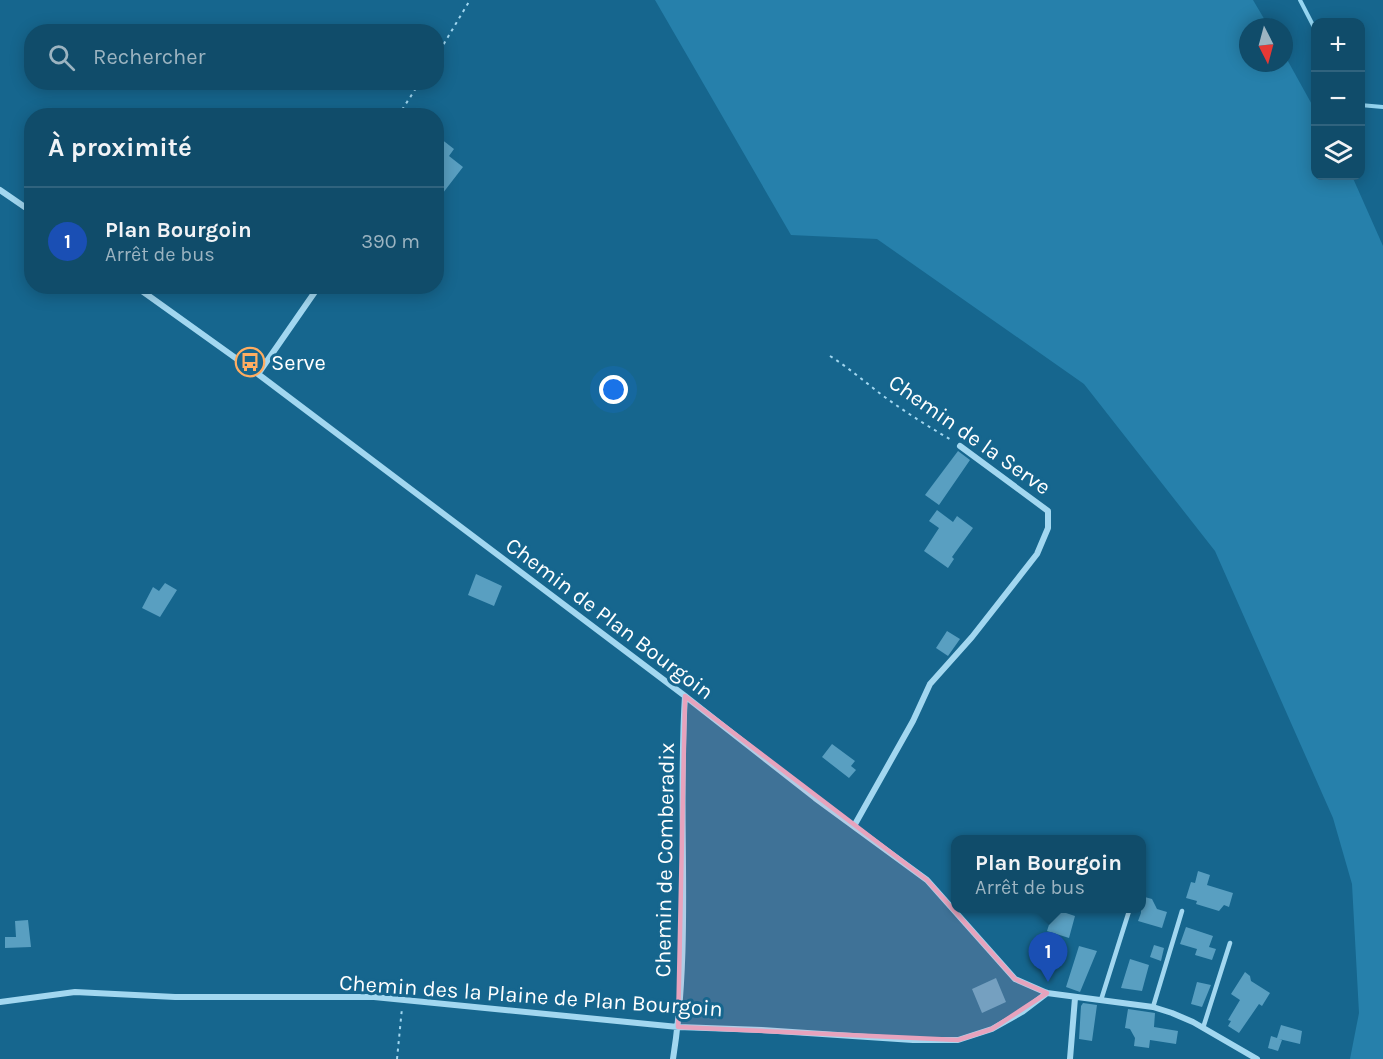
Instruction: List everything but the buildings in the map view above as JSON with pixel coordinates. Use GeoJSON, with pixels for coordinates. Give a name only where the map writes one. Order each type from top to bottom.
{"type":"FeatureCollection","features":[{"type":"Feature","properties":{"kind":"street"},"geometry":{"type":"LineString","coordinates":[[0,190],[24,206]]}},
{"type":"Feature","properties":{"kind":"street","name":"Chemin de Plan Bourgoin"},"geometry":{"type":"LineString","coordinates":[[146,294],[258,374],[927,880],[951,907]]}},
{"type":"Feature","properties":{"kind":"street"},"geometry":{"type":"LineString","coordinates":[[258,374],[313,294]]}},
{"type":"Feature","properties":{"kind":"street","name":"Chemin de la Serve"},"geometry":{"type":"LineString","coordinates":[[854,826],[913,721],[930,684],[972,637],[1037,554],[1048,528],[1048,511],[960,446]]}},
{"type":"Feature","properties":{"kind":"street","name":"Chemin de Comberadix"},"geometry":{"type":"LineString","coordinates":[[673,1059],[678,1028],[681,944],[685,696]]}},
{"type":"Feature","properties":{"kind":"street","name":"Chemin de Plan Bourgoin"},"geometry":{"type":"LineString","coordinates":[[956,913],[1015,979],[1047,993],[1153,1007],[1172,1012],[1257,1059]]}},
{"type":"Feature","properties":{"kind":"street","name":"Chemin des la Plaine de Plan Bourgoin"},"geometry":{"type":"LineString","coordinates":[[0,1002],[75,992],[175,997],[374,997],[678,1028],[762,1030],[913,1040],[958,1040],[992,1029],[1047,993]]}},
{"type":"Feature","properties":{"kind":"street"},"geometry":{"type":"LineString","coordinates":[[1070,1059],[1075,998]]}},
{"type":"Feature","properties":{"kind":"lane"},"geometry":{"type":"LineString","coordinates":[[1153,1007],[1182,911]]}},
{"type":"Feature","properties":{"kind":"lane"},"geometry":{"type":"LineString","coordinates":[[1101,1000],[1129,913]]}},
{"type":"Feature","properties":{"kind":"lane"},"geometry":{"type":"LineString","coordinates":[[1203,1028],[1230,943]]}},
{"type":"Feature","properties":{"kind":"path"},"geometry":{"type":"LineString","coordinates":[[444,44],[470,0]]}},
{"type":"Feature","properties":{"kind":"path"},"geometry":{"type":"LineString","coordinates":[[403,108],[415,90]]}},
{"type":"Feature","properties":{"kind":"path","name":"Chemin de la Serve"},"geometry":{"type":"LineString","coordinates":[[830,356],[881,394],[960,446]]}},
{"type":"Feature","properties":{"kind":"path"},"geometry":{"type":"LineString","coordinates":[[397,1059],[403,1000]]}},
{"type":"Feature","properties":{"kind":"highlighted area"},"geometry":{"type":"Polygon","coordinates":[[[685,696],[927,880],[1015,979],[1047,993],[992,1029],[958,1040],[678,1027],[685,696]]]}},
{"type":"Feature","properties":{"kind":"shaded area"},"geometry":{"type":"Polygon","coordinates":[[[655,0],[1253,0],[1264,18],[1239,18],[1239,72],[1293,70],[1311,103],[1311,180],[1354,180],[1383,246],[1383,1059],[1350,1059],[1359,1013],[1352,884],[1333,818],[1215,551],[1084,384],[877,239],[791,235],[655,0]]]}},
{"type":"Feature","properties":{"kind":"waterway"},"geometry":{"type":"LineString","coordinates":[[1300,0],[1311,21]]}},
{"type":"Feature","properties":{"kind":"waterway"},"geometry":{"type":"LineString","coordinates":[[1365,105],[1383,107]]}},
{"type":"Feature","properties":{"kind":"place","name":"Serve"},"geometry":{"type":"Point","coordinates":[250,362]}},
{"type":"Feature","properties":{"kind":"place","name":"Plan Bourgoin"},"geometry":{"type":"Point","coordinates":[1048,982]}}]}
